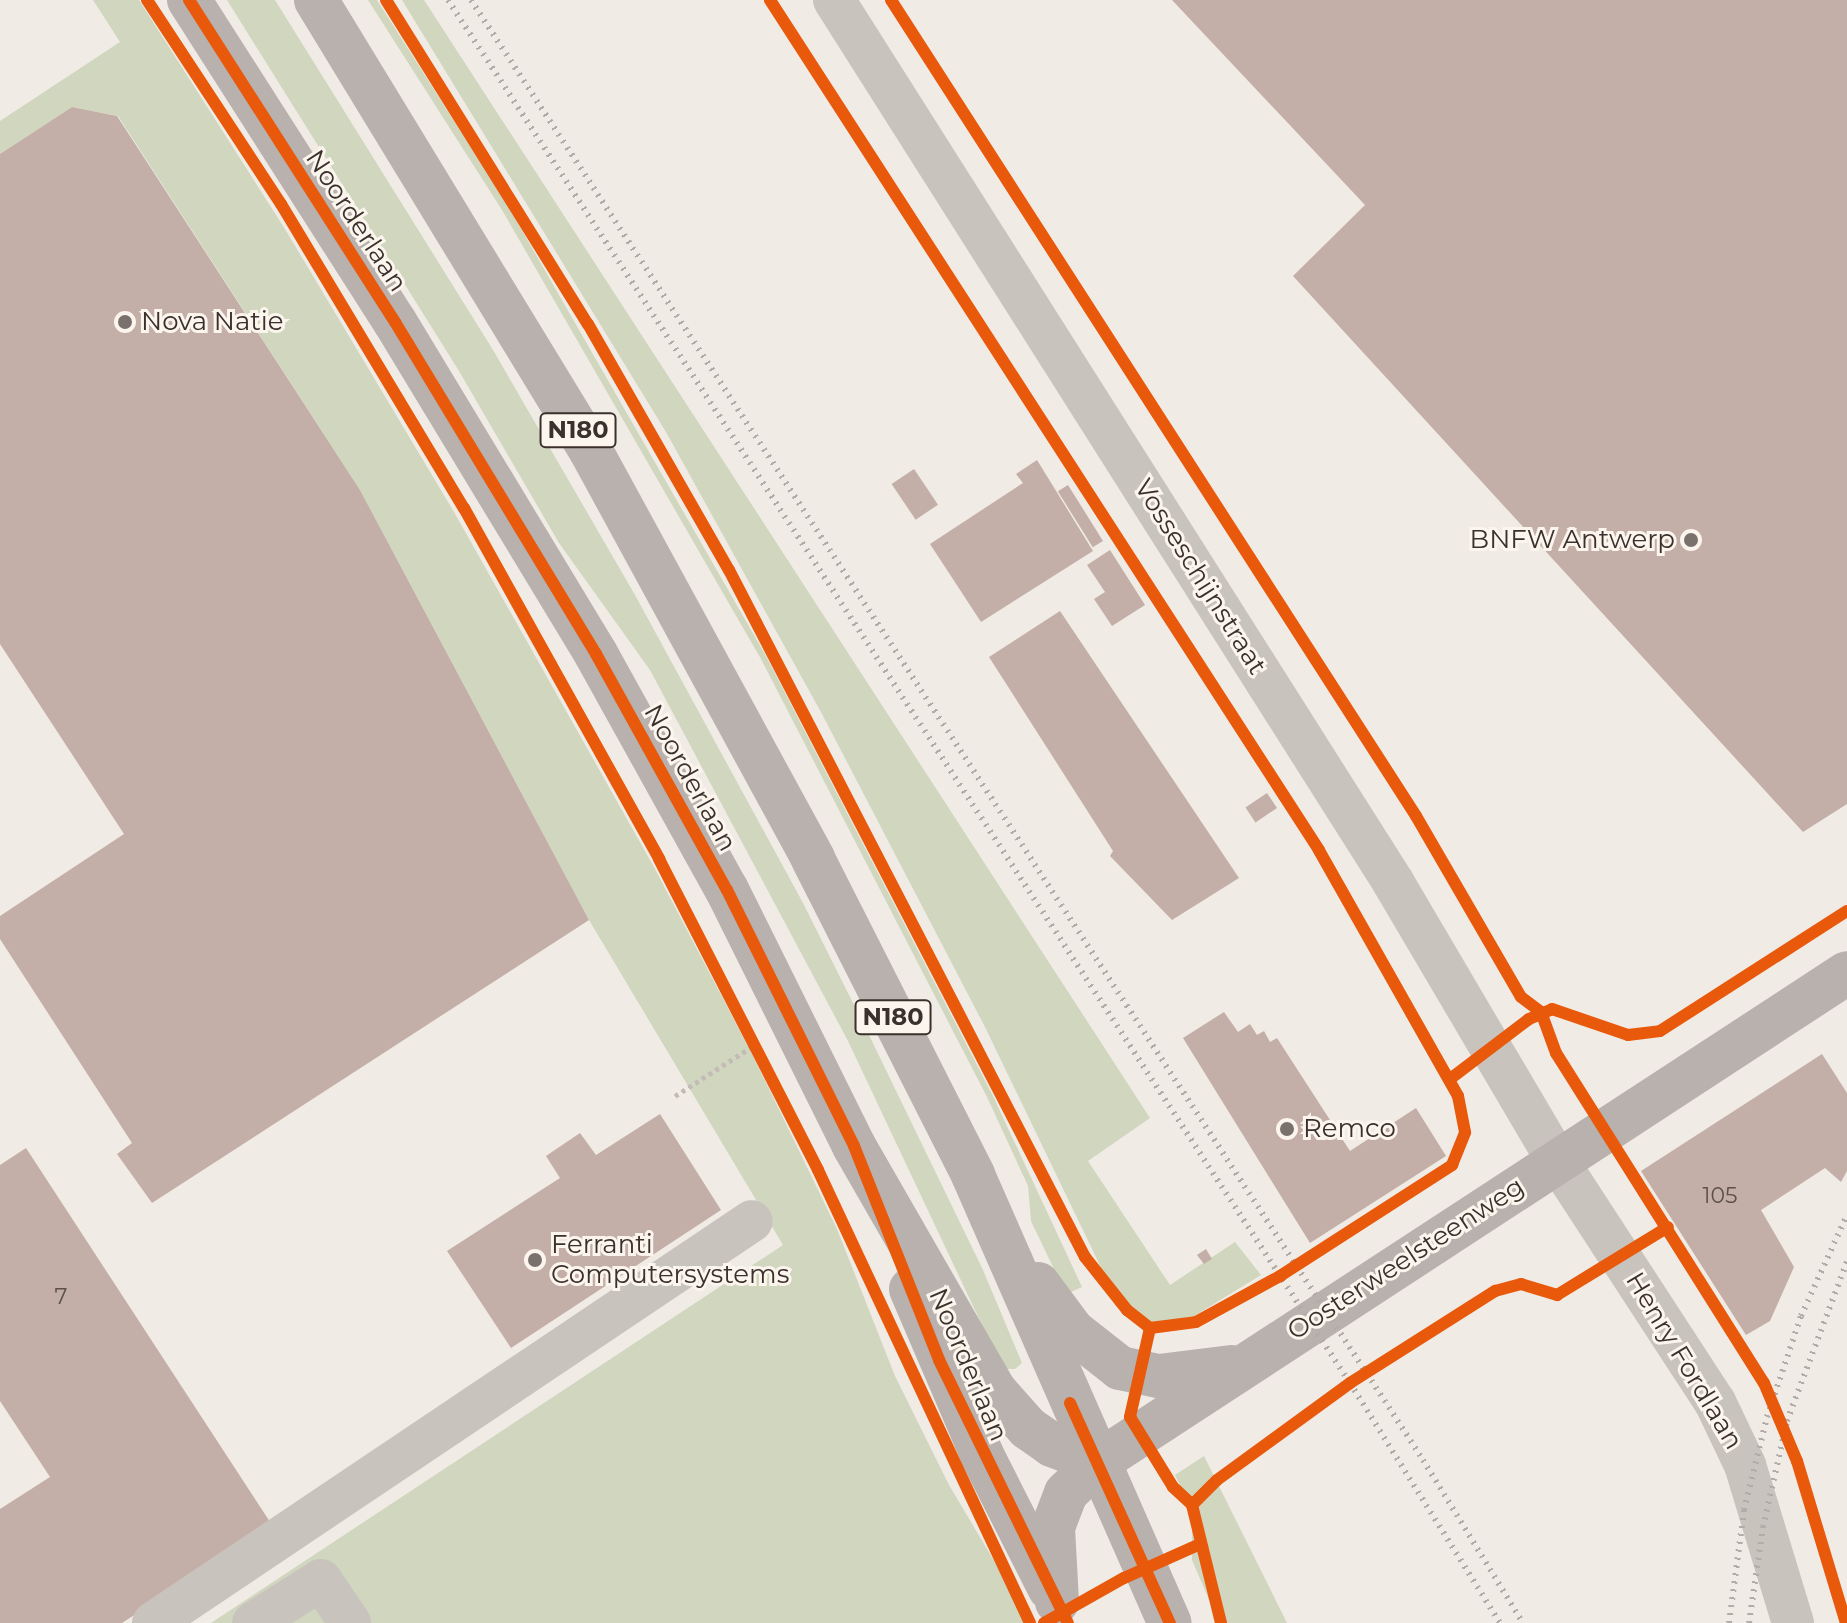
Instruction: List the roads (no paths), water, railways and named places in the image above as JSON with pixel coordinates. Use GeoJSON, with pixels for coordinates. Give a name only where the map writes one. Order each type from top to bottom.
{"type":"FeatureCollection","features":[{"type":"Feature","properties":{"kind":"main road","name":"Noorderlaan"},"geometry":{"type":"LineString","coordinates":[[189,0],[395,322],[596,654],[727,890],[854,1146],[995,1391],[1028,1428],[1052,1445],[1098,1462]]}},
{"type":"Feature","properties":{"kind":"main road","name":"N180"},"geometry":{"type":"LineString","coordinates":[[316,0],[591,451],[813,859],[973,1175],[1170,1623]]}},
{"type":"Feature","properties":{"kind":"main road","name":"Oosterweelsteenweg"},"geometry":{"type":"LineString","coordinates":[[1062,1613],[1053,1527],[1066,1493],[1098,1462],[1847,973]]}},
{"type":"Feature","properties":{"kind":"main road","name":"Noorderlaan"},"geometry":{"type":"LineString","coordinates":[[854,1146],[939,1360],[1062,1613]]}},
{"type":"Feature","properties":{"kind":"main road"},"geometry":{"type":"LineString","coordinates":[[973,1175],[1051,1307],[1105,1361],[1159,1376],[1245,1365]]}},
{"type":"Feature","properties":{"kind":"street","name":"Vosseschijnstraat"},"geometry":{"type":"LineString","coordinates":[[834,0],[1393,882],[1557,1160]]}},
{"type":"Feature","properties":{"kind":"street","name":"Henry Fordlaan"},"geometry":{"type":"LineString","coordinates":[[1557,1160],[1715,1402],[1745,1465],[1793,1623]]}},
{"type":"Feature","properties":{"kind":"street"},"geometry":{"type":"LineString","coordinates":[[153,1623],[752,1221]]}},
{"type":"Feature","properties":{"kind":"street"},"geometry":{"type":"LineString","coordinates":[[253,1623],[321,1580],[350,1623]]}},
{"type":"Feature","properties":{"kind":"railway"},"geometry":{"type":"LineString","coordinates":[[448,0],[1350,1383],[1500,1623]]}},
{"type":"Feature","properties":{"kind":"railway"},"geometry":{"type":"LineString","coordinates":[[471,0],[1423,1460],[1523,1623]]}},
{"type":"Feature","properties":{"kind":"railway"},"geometry":{"type":"LineString","coordinates":[[1729,1623],[1744,1510],[1767,1417],[1801,1316],[1847,1215]]}},
{"type":"Feature","properties":{"kind":"railway"},"geometry":{"type":"LineString","coordinates":[[1749,1623],[1763,1527],[1787,1421],[1847,1261]]}},
{"type":"Feature","properties":{"kind":"place","name":"Nova Natie"},"geometry":{"type":"Point","coordinates":[125,322]}},
{"type":"Feature","properties":{"kind":"place","name":"BNFW Antwerp"},"geometry":{"type":"Point","coordinates":[1691,540]}},
{"type":"Feature","properties":{"kind":"place","name":"Remco"},"geometry":{"type":"Point","coordinates":[1287,1129]}},
{"type":"Feature","properties":{"kind":"place","name":"Ferranti Computersystems"},"geometry":{"type":"Point","coordinates":[535,1260]}}]}
